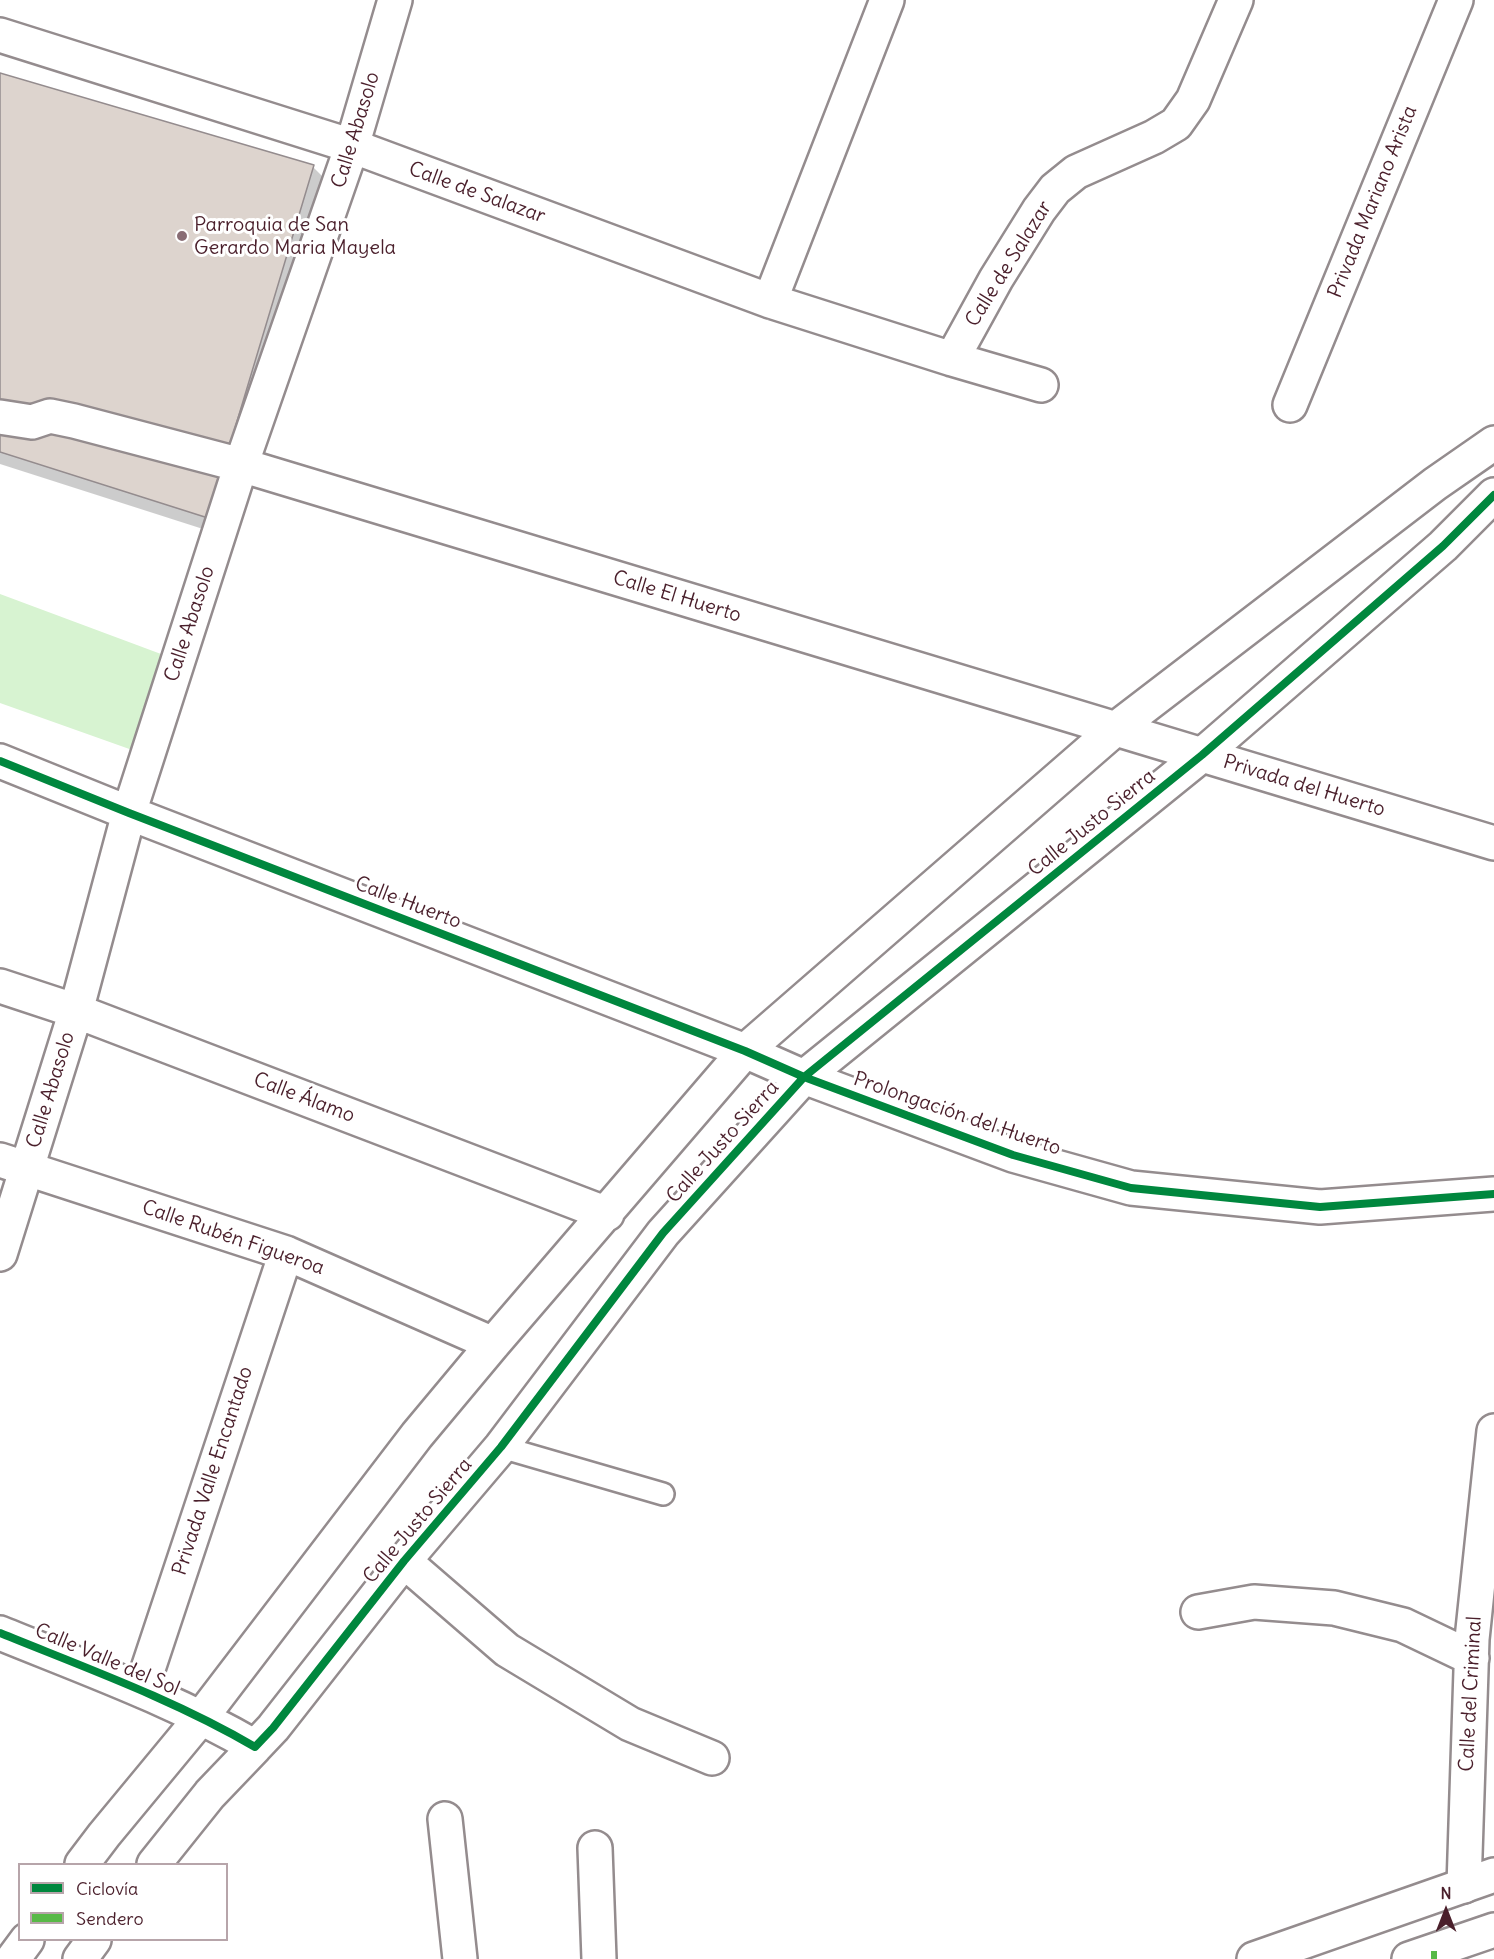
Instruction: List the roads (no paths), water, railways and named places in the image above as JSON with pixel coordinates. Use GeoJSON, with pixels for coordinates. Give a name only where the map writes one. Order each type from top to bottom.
{"type":"FeatureCollection","features":[{"type":"Feature","properties":{"kind":"street","name":"Calle Abasolo"},"geometry":{"type":"LineString","coordinates":[[0,1254],[14,1164],[76,1011],[129,813],[241,465],[352,146],[395,0]]}},
{"type":"Feature","properties":{"kind":"street"},"geometry":{"type":"LineString","coordinates":[[770,301],[887,0]]}},
{"type":"Feature","properties":{"kind":"street","name":"Calle de Salazar"},"geometry":{"type":"LineString","coordinates":[[952,359],[996,279],[1039,210],[1055,189],[1076,172],[1154,137],[1176,124],[1193,100],[1236,0]]}},
{"type":"Feature","properties":{"kind":"street","name":"Privada Mariano Arista"},"geometry":{"type":"LineString","coordinates":[[1290,405],[1456,0]]}},
{"type":"Feature","properties":{"kind":"street","name":"Calle de Salazar"},"geometry":{"type":"LineString","coordinates":[[0,35],[352,146],[770,301],[1041,385]]}},
{"type":"Feature","properties":{"kind":"street","name":"Calle El Huerto"},"geometry":{"type":"LineString","coordinates":[[0,417],[32,422],[50,416],[241,465],[1114,730]]}},
{"type":"Feature","properties":{"kind":"street","name":"Calle Justo Sierra"},"geometry":{"type":"LineString","coordinates":[[83,1863],[200,1719],[417,1435],[745,1052],[1114,730],[1436,483],[1494,443]]}},
{"type":"Feature","properties":{"kind":"street","name":"Calle Justo Sierra"},"geometry":{"type":"LineString","coordinates":[[155,1863],[210,1794],[273,1728],[404,1561],[501,1447],[663,1233],[804,1077],[1202,755],[1443,546],[1494,495]]}},
{"type":"Feature","properties":{"kind":"street","name":"Privada del Huerto"},"geometry":{"type":"LineString","coordinates":[[1114,730],[1494,843]]}},
{"type":"Feature","properties":{"kind":"street","name":"Calle Huerto"},"geometry":{"type":"LineString","coordinates":[[0,760],[129,813],[804,1077]]}},
{"type":"Feature","properties":{"kind":"street","name":"Calle Álamo"},"geometry":{"type":"LineString","coordinates":[[0,986],[76,1011],[607,1214]]}},
{"type":"Feature","properties":{"kind":"street","name":"Prolongación del Huerto"},"geometry":{"type":"LineString","coordinates":[[804,1077],[1013,1155],[1131,1188],[1320,1207],[1494,1194]]}},
{"type":"Feature","properties":{"kind":"street","name":"Calle Rubén Figueroa"},"geometry":{"type":"LineString","coordinates":[[14,1164],[286,1253],[493,1344]]}},
{"type":"Feature","properties":{"kind":"street","name":"Privada Valle Encantado"},"geometry":{"type":"LineString","coordinates":[[141,1690],[286,1253]]}},
{"type":"Feature","properties":{"kind":"street","name":"Calle del Criminal"},"geometry":{"type":"LineString","coordinates":[[1464,1886],[1472,1658],[1494,1431]]}},
{"type":"Feature","properties":{"kind":"street"},"geometry":{"type":"LineString","coordinates":[[404,1561],[507,1650],[630,1724],[712,1758]]}},
{"type":"Feature","properties":{"kind":"street"},"geometry":{"type":"LineString","coordinates":[[1198,1612],[1254,1602],[1334,1608],[1403,1625],[1472,1658]]}},
{"type":"Feature","properties":{"kind":"street","name":"Calle Valle del Sol"},"geometry":{"type":"LineString","coordinates":[[0,1633],[141,1690],[200,1719]]}},
{"type":"Feature","properties":{"kind":"street"},"geometry":{"type":"LineString","coordinates":[[200,1719],[225,1729],[255,1747]]}},
{"type":"Feature","properties":{"kind":"street"},"geometry":{"type":"LineString","coordinates":[[445,1819],[460,1959]]}},
{"type":"Feature","properties":{"kind":"street"},"geometry":{"type":"LineString","coordinates":[[595,1848],[599,1959]]}},
{"type":"Feature","properties":{"kind":"street"},"geometry":{"type":"LineString","coordinates":[[1254,1959],[1494,1875]]}},
{"type":"Feature","properties":{"kind":"street"},"geometry":{"type":"LineString","coordinates":[[1409,1959],[1494,1930]]}},
{"type":"Feature","properties":{"kind":"street"},"geometry":{"type":"LineString","coordinates":[[13,1959],[26,1941]]}},
{"type":"Feature","properties":{"kind":"street"},"geometry":{"type":"LineString","coordinates":[[80,1959],[93,1941]]}},
{"type":"Feature","properties":{"kind":"lane"},"geometry":{"type":"LineString","coordinates":[[501,1447],[663,1494]]}},
{"type":"Feature","properties":{"kind":"place","name":"Parroquia de San Gerardo Maria Mayela"},"geometry":{"type":"Point","coordinates":[182,236]}}]}
